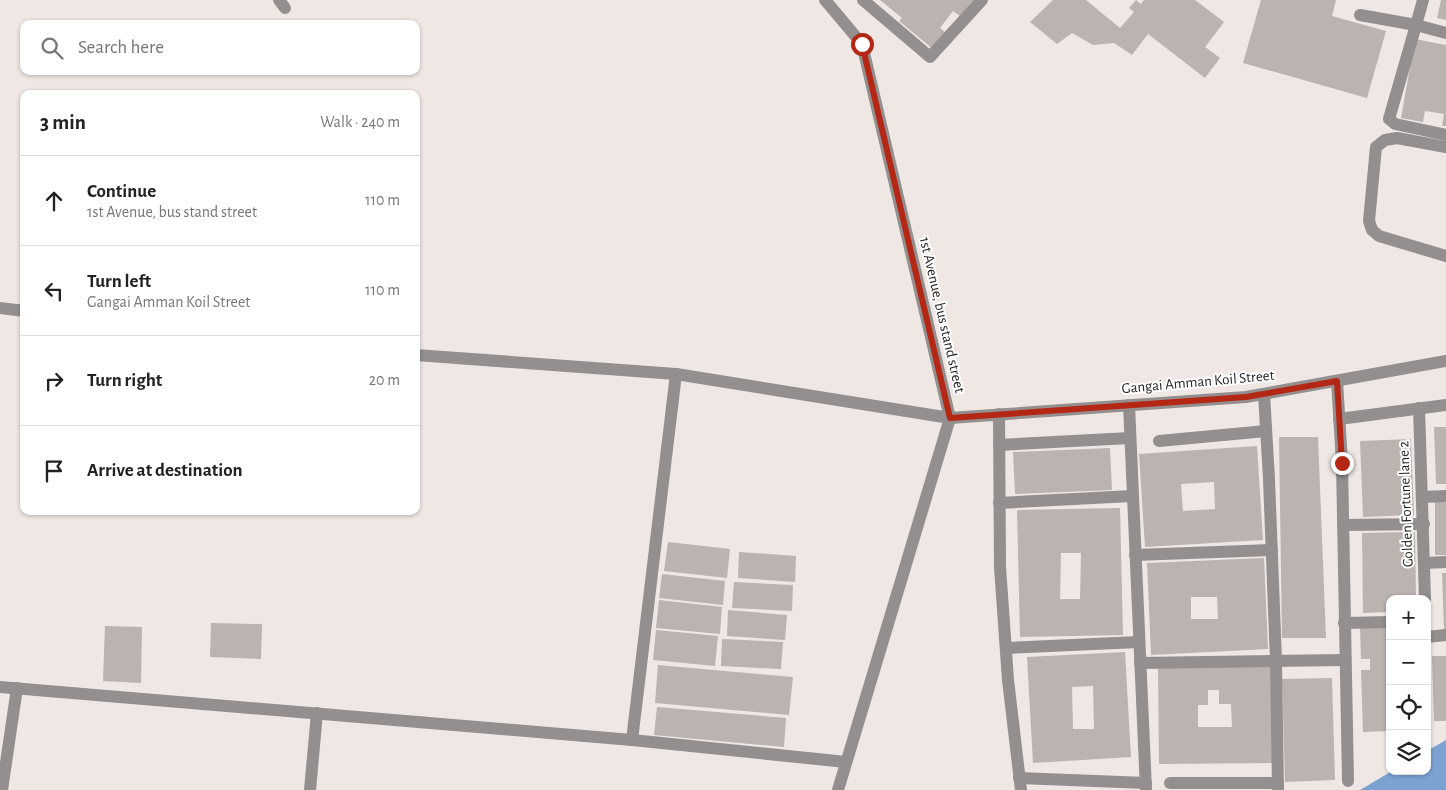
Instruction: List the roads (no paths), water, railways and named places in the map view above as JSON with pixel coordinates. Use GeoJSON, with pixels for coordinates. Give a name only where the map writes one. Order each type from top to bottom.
{"type":"FeatureCollection","features":[{"type":"Feature","properties":{"kind":"street","name":"1st Avenue, bus stand street"},"geometry":{"type":"LineString","coordinates":[[825,0],[862,44],[950,418]]}},
{"type":"Feature","properties":{"kind":"street"},"geometry":{"type":"LineString","coordinates":[[863,0],[930,57],[982,0]]}},
{"type":"Feature","properties":{"kind":"street"},"geometry":{"type":"LineString","coordinates":[[1423,0],[1389,119],[1395,124],[1446,135]]}},
{"type":"Feature","properties":{"kind":"street"},"geometry":{"type":"LineString","coordinates":[[1360,14],[1446,33]]}},
{"type":"Feature","properties":{"kind":"street"},"geometry":{"type":"LineString","coordinates":[[1446,147],[1397,138],[1385,140],[1376,147],[1369,221],[1372,230],[1379,236],[1446,256]]}},
{"type":"Feature","properties":{"kind":"street"},"geometry":{"type":"LineString","coordinates":[[0,308],[20,310]]}},
{"type":"Feature","properties":{"kind":"street","name":"Gangai Amman Koil Street"},"geometry":{"type":"LineString","coordinates":[[420,355],[676,374],[950,418],[1246,397],[1446,361]]}},
{"type":"Feature","properties":{"kind":"street"},"geometry":{"type":"LineString","coordinates":[[632,740],[676,374]]}},
{"type":"Feature","properties":{"kind":"street"},"geometry":{"type":"LineString","coordinates":[[1337,381],[1343,525],[1348,781]]}},
{"type":"Feature","properties":{"kind":"street"},"geometry":{"type":"LineString","coordinates":[[1170,783],[1278,787],[1276,661],[1264,394]]}},
{"type":"Feature","properties":{"kind":"street"},"geometry":{"type":"LineString","coordinates":[[1000,414],[1000,567],[1020,784],[1146,786],[1129,405]]}},
{"type":"Feature","properties":{"kind":"street"},"geometry":{"type":"LineString","coordinates":[[1339,419],[1446,405]]}},
{"type":"Feature","properties":{"kind":"street","name":"Golden Fortune lane 2"},"geometry":{"type":"LineString","coordinates":[[1419,408],[1425,595]]}},
{"type":"Feature","properties":{"kind":"street"},"geometry":{"type":"LineString","coordinates":[[838,790],[950,418]]}},
{"type":"Feature","properties":{"kind":"street"},"geometry":{"type":"LineString","coordinates":[[1159,441],[1266,431]]}},
{"type":"Feature","properties":{"kind":"street"},"geometry":{"type":"LineString","coordinates":[[1000,444],[1130,438]]}},
{"type":"Feature","properties":{"kind":"street"},"geometry":{"type":"LineString","coordinates":[[1000,503],[1132,496]]}},
{"type":"Feature","properties":{"kind":"street"},"geometry":{"type":"LineString","coordinates":[[1423,498],[1446,496]]}},
{"type":"Feature","properties":{"kind":"street"},"geometry":{"type":"LineString","coordinates":[[1343,525],[1424,524]]}},
{"type":"Feature","properties":{"kind":"street"},"geometry":{"type":"LineString","coordinates":[[1135,555],[1272,550]]}},
{"type":"Feature","properties":{"kind":"street"},"geometry":{"type":"LineString","coordinates":[[1425,563],[1446,562]]}},
{"type":"Feature","properties":{"kind":"street"},"geometry":{"type":"LineString","coordinates":[[1344,623],[1386,622]]}},
{"type":"Feature","properties":{"kind":"street"},"geometry":{"type":"LineString","coordinates":[[1431,637],[1446,635]]}},
{"type":"Feature","properties":{"kind":"street"},"geometry":{"type":"LineString","coordinates":[[1006,648],[1139,642]]}},
{"type":"Feature","properties":{"kind":"street"},"geometry":{"type":"LineString","coordinates":[[1140,663],[1345,660]]}},
{"type":"Feature","properties":{"kind":"street"},"geometry":{"type":"LineString","coordinates":[[0,687],[632,740],[846,762]]}},
{"type":"Feature","properties":{"kind":"street"},"geometry":{"type":"LineString","coordinates":[[2,790],[17,688]]}},
{"type":"Feature","properties":{"kind":"street"},"geometry":{"type":"LineString","coordinates":[[310,790],[318,713]]}},
{"type":"Feature","properties":{"kind":"water"},"geometry":{"type":"Polygon","coordinates":[[[1446,740],[1446,790],[1360,790],[1386,775],[1431,775],[1431,749],[1446,740]]]}}]}
